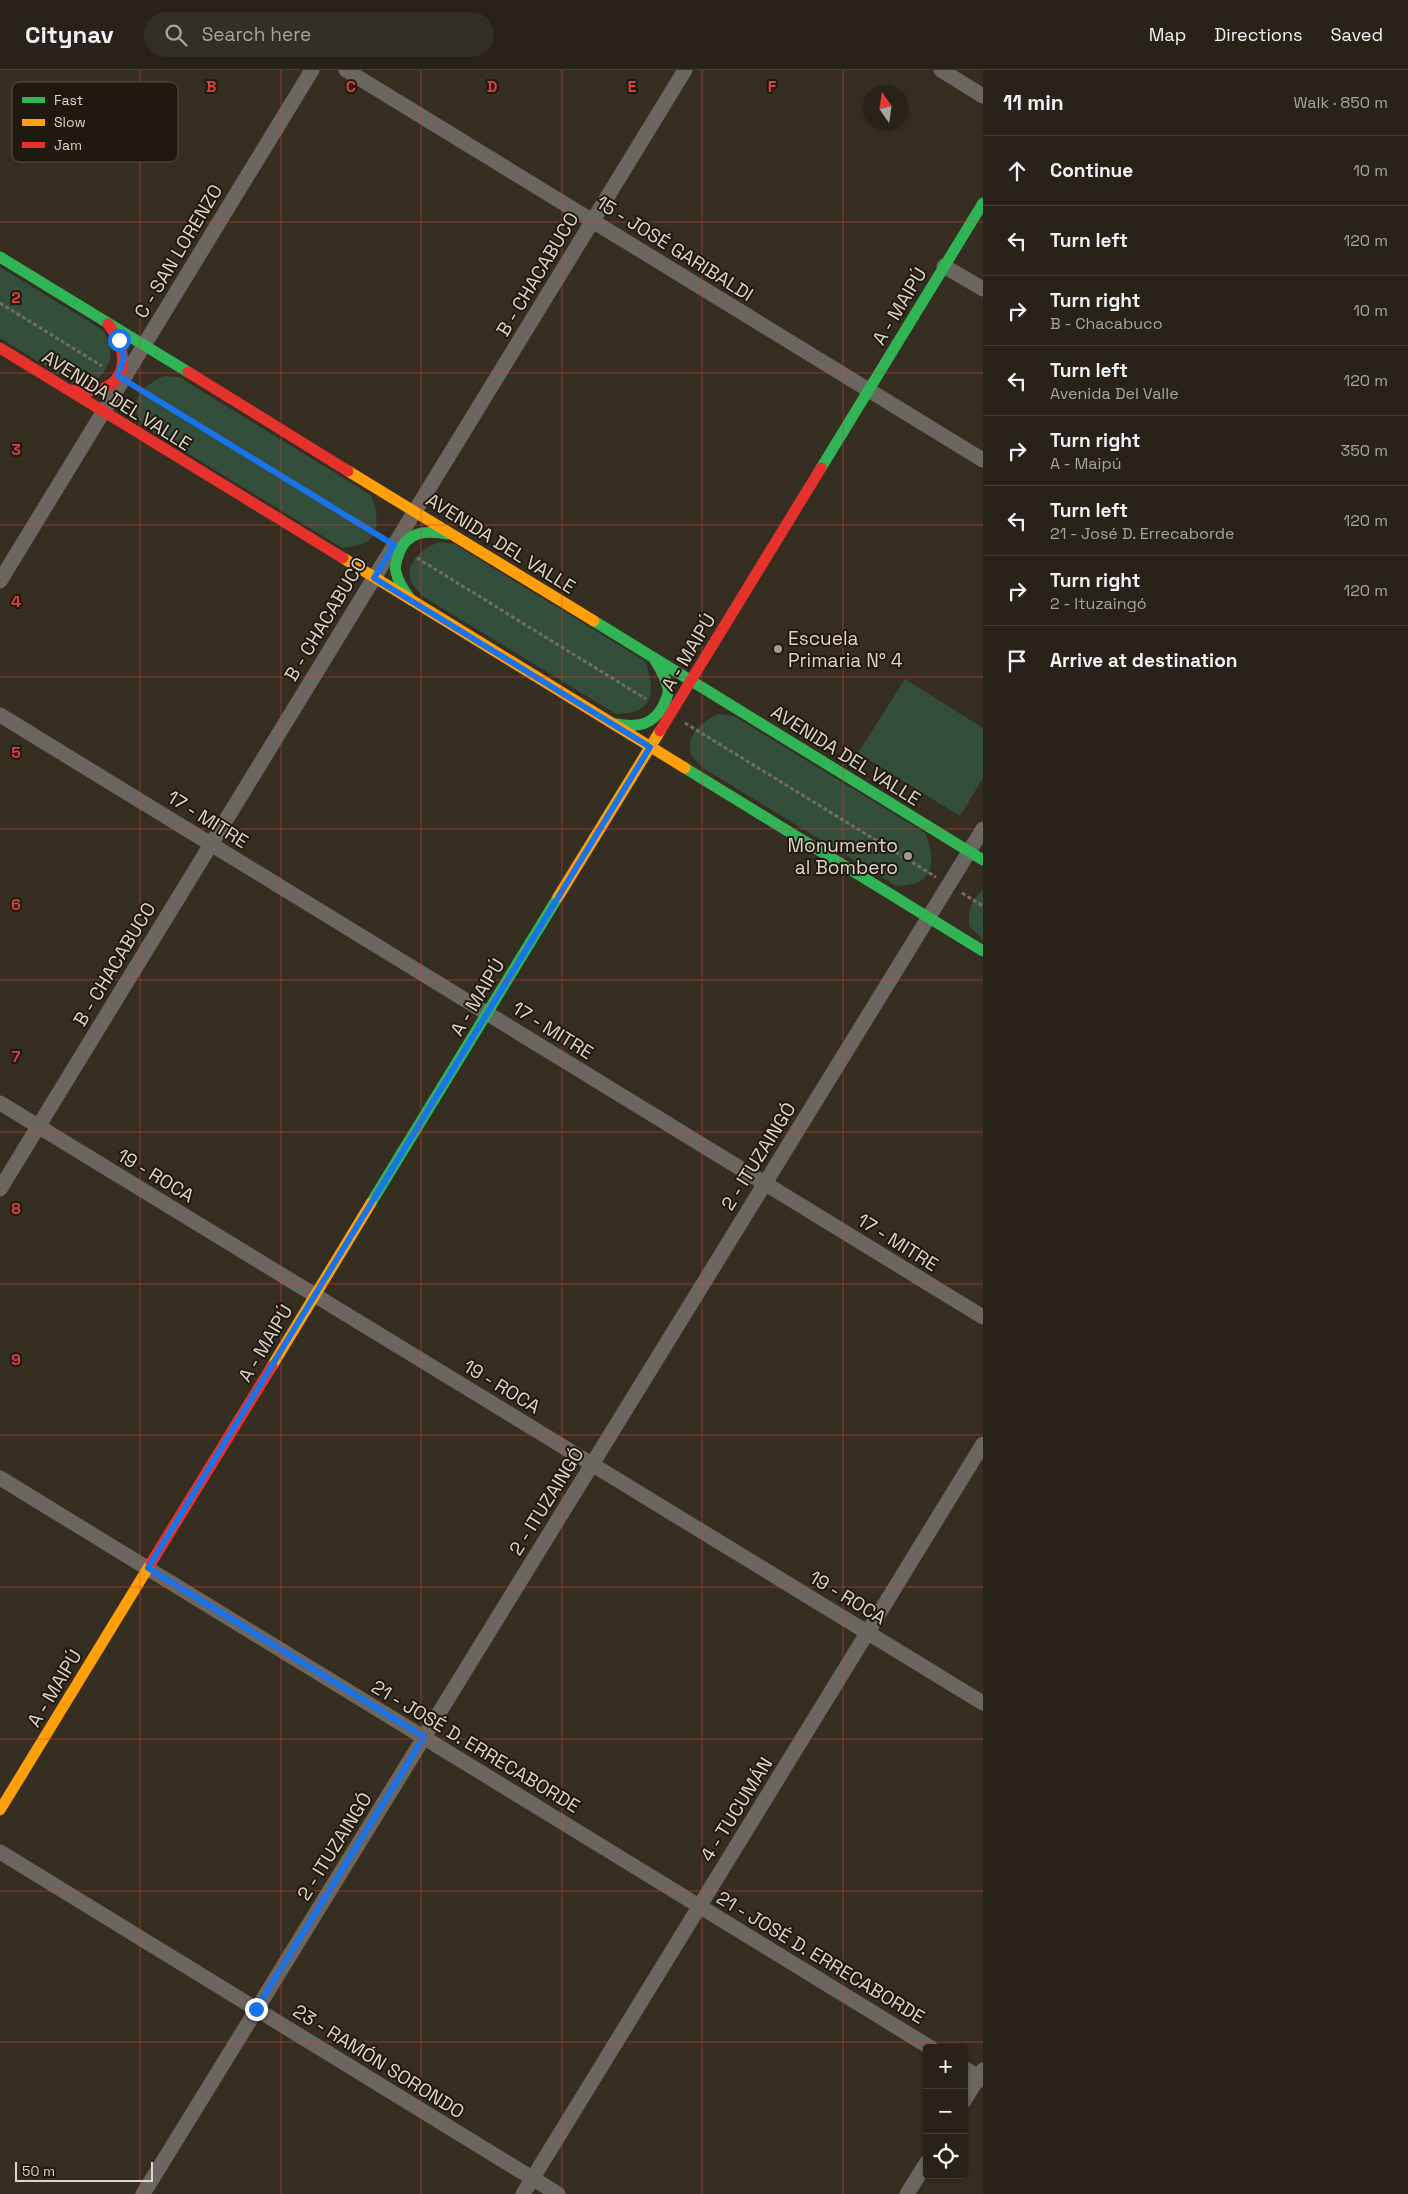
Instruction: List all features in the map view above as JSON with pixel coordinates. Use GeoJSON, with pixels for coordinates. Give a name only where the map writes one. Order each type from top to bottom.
{"type":"FeatureCollection","features":[{"type":"Feature","properties":{"kind":"street","name":"C - SAN LORENZO"},"geometry":{"type":"LineString","coordinates":[[0,581],[103,412],[121,377],[144,345],[312,70]]}},
{"type":"Feature","properties":{"kind":"street","name":"15 - JOSÉ GARIBALDI"},"geometry":{"type":"LineString","coordinates":[[346,70],[983,460]]}},
{"type":"Feature","properties":{"kind":"street","name":"B - CHACABUCO"},"geometry":{"type":"LineString","coordinates":[[0,1189],[685,70]]}},
{"type":"Feature","properties":{"kind":"street"},"geometry":{"type":"LineString","coordinates":[[941,70],[983,96]]}},
{"type":"Feature","properties":{"kind":"street","name":"A - MAIPÚ"},"geometry":{"type":"LineString","coordinates":[[0,1810],[983,203]]}},
{"type":"Feature","properties":{"kind":"street","name":"AVENIDA DEL VALLE"},"geometry":{"type":"LineString","coordinates":[[0,257],[983,860]]}},
{"type":"Feature","properties":{"kind":"street"},"geometry":{"type":"LineString","coordinates":[[944,266],[983,290]]}},
{"type":"Feature","properties":{"kind":"street"},"geometry":{"type":"LineString","coordinates":[[65,389],[88,394],[107,389],[121,377],[124,357],[119,340],[108,323]]}},
{"type":"Feature","properties":{"kind":"street","name":"AVENIDA DEL VALLE"},"geometry":{"type":"LineString","coordinates":[[0,348],[983,951]]}},
{"type":"Feature","properties":{"kind":"street"},"geometry":{"type":"LineString","coordinates":[[411,600],[400,584],[395,567],[400,548],[412,534],[431,530],[453,535]]}},
{"type":"Feature","properties":{"kind":"street"},"geometry":{"type":"LineString","coordinates":[[610,723],[632,728],[651,724],[662,709],[668,691],[663,674],[653,657]]}},
{"type":"Feature","properties":{"kind":"street","name":"17 - MITRE"},"geometry":{"type":"LineString","coordinates":[[0,715],[983,1317]]}},
{"type":"Feature","properties":{"kind":"street","name":"2 - ITUZAINGÓ"},"geometry":{"type":"LineString","coordinates":[[143,2194],[983,829]]}},
{"type":"Feature","properties":{"kind":"street","name":"19 - ROCA"},"geometry":{"type":"LineString","coordinates":[[0,1103],[983,1703]]}},
{"type":"Feature","properties":{"kind":"street","name":"4 - TUCUMÁN"},"geometry":{"type":"LineString","coordinates":[[523,2194],[983,1444]]}},
{"type":"Feature","properties":{"kind":"street","name":"21 - JOSÉ D. ERRECABORDE"},"geometry":{"type":"LineString","coordinates":[[0,1478],[924,2044]]}},
{"type":"Feature","properties":{"kind":"street","name":"23 - RAMÓN SORONDO"},"geometry":{"type":"LineString","coordinates":[[0,1852],[558,2194]]}},
{"type":"Feature","properties":{"kind":"street"},"geometry":{"type":"LineString","coordinates":[[968,2070],[982,2076],[968,2095]]}},
{"type":"Feature","properties":{"kind":"street"},"geometry":{"type":"LineString","coordinates":[[907,2194],[923,2168]]}},
{"type":"Feature","properties":{"kind":"path"},"geometry":{"type":"LineString","coordinates":[[0,303],[394,545]]}},
{"type":"Feature","properties":{"kind":"green space"},"geometry":{"type":"Polygon","coordinates":[[[0,267],[104,331],[109,345],[110,357],[107,367],[97,380],[75,384],[0,338],[0,267]]]}},
{"type":"Feature","properties":{"kind":"green space"},"geometry":{"type":"Polygon","coordinates":[[[165,376],[179,377],[371,495],[377,522],[373,535],[362,544],[342,548],[148,429],[139,419],[136,403],[138,397],[147,386],[165,376]]]}},
{"type":"Feature","properties":{"kind":"green space"},"geometry":{"type":"Polygon","coordinates":[[[439,542],[454,544],[645,661],[651,682],[648,702],[636,711],[616,714],[422,596],[412,584],[410,569],[412,563],[421,552],[439,542]]]}},
{"type":"Feature","properties":{"kind":"green space"},"geometry":{"type":"Polygon","coordinates":[[[905,679],[983,728],[983,778],[960,816],[858,753],[905,679]]]}},
{"type":"Feature","properties":{"kind":"green space"},"geometry":{"type":"Polygon","coordinates":[[[719,714],[734,716],[925,833],[931,854],[928,874],[916,883],[896,886],[703,768],[692,756],[690,742],[701,725],[719,714]]]}},
{"type":"Feature","properties":{"kind":"green space"},"geometry":{"type":"Polygon","coordinates":[[[983,890],[983,940],[969,926],[969,920],[971,906],[983,890]]]}},
{"type":"Feature","properties":{"kind":"traffic: fast"},"geometry":{"type":"LineString","coordinates":[[821,468],[983,203]]}},
{"type":"Feature","properties":{"kind":"traffic: fast"},"geometry":{"type":"LineString","coordinates":[[0,257],[188,372]]}},
{"type":"Feature","properties":{"kind":"traffic: fast"},"geometry":{"type":"LineString","coordinates":[[411,600],[400,584],[395,570],[399,553],[407,540],[412,536],[425,532],[448,534]]}},
{"type":"Feature","properties":{"kind":"traffic: fast"},"geometry":{"type":"LineString","coordinates":[[594,621],[983,860]]}},
{"type":"Feature","properties":{"kind":"traffic: fast"},"geometry":{"type":"LineString","coordinates":[[616,724],[631,726],[650,721],[664,704],[668,689],[662,672],[653,657]]}},
{"type":"Feature","properties":{"kind":"traffic: fast"},"geometry":{"type":"LineString","coordinates":[[685,768],[983,951]]}},
{"type":"Feature","properties":{"kind":"traffic: fast"},"geometry":{"type":"LineString","coordinates":[[371,1203],[558,897]]}},
{"type":"Feature","properties":{"kind":"traffic: slow"},"geometry":{"type":"LineString","coordinates":[[348,471],[594,621]]}},
{"type":"Feature","properties":{"kind":"traffic: slow"},"geometry":{"type":"LineString","coordinates":[[343,558],[685,768]]}},
{"type":"Feature","properties":{"kind":"traffic: slow"},"geometry":{"type":"LineString","coordinates":[[558,897],[660,731]]}},
{"type":"Feature","properties":{"kind":"traffic: slow"},"geometry":{"type":"LineString","coordinates":[[272,1366],[371,1203]]}},
{"type":"Feature","properties":{"kind":"traffic: slow"},"geometry":{"type":"LineString","coordinates":[[0,1810],[151,1563]]}},
{"type":"Feature","properties":{"kind":"traffic: jam"},"geometry":{"type":"LineString","coordinates":[[70,390],[87,391],[101,389],[112,383],[119,375],[122,364],[122,352],[117,338],[108,324]]}},
{"type":"Feature","properties":{"kind":"traffic: jam"},"geometry":{"type":"LineString","coordinates":[[0,348],[343,558]]}},
{"type":"Feature","properties":{"kind":"traffic: jam"},"geometry":{"type":"LineString","coordinates":[[188,372],[348,471]]}},
{"type":"Feature","properties":{"kind":"traffic: jam"},"geometry":{"type":"LineString","coordinates":[[660,731],[821,468]]}},
{"type":"Feature","properties":{"kind":"traffic: jam"},"geometry":{"type":"LineString","coordinates":[[151,1563],[272,1366]]}},
{"type":"Feature","properties":{"kind":"place","name":"Escuela Primaria N° 4"},"geometry":{"type":"Point","coordinates":[778,649]}},
{"type":"Feature","properties":{"kind":"place","name":"Monumento al Bombero"},"geometry":{"type":"Point","coordinates":[908,856]}},
{"type":"Feature","properties":{"kind":"route"},"geometry":{"type":"LineString","coordinates":[[119,340],[124,357],[118,376],[394,545],[374,578],[650,747],[148,1568],[424,1737],[256,2009]]}}]}
